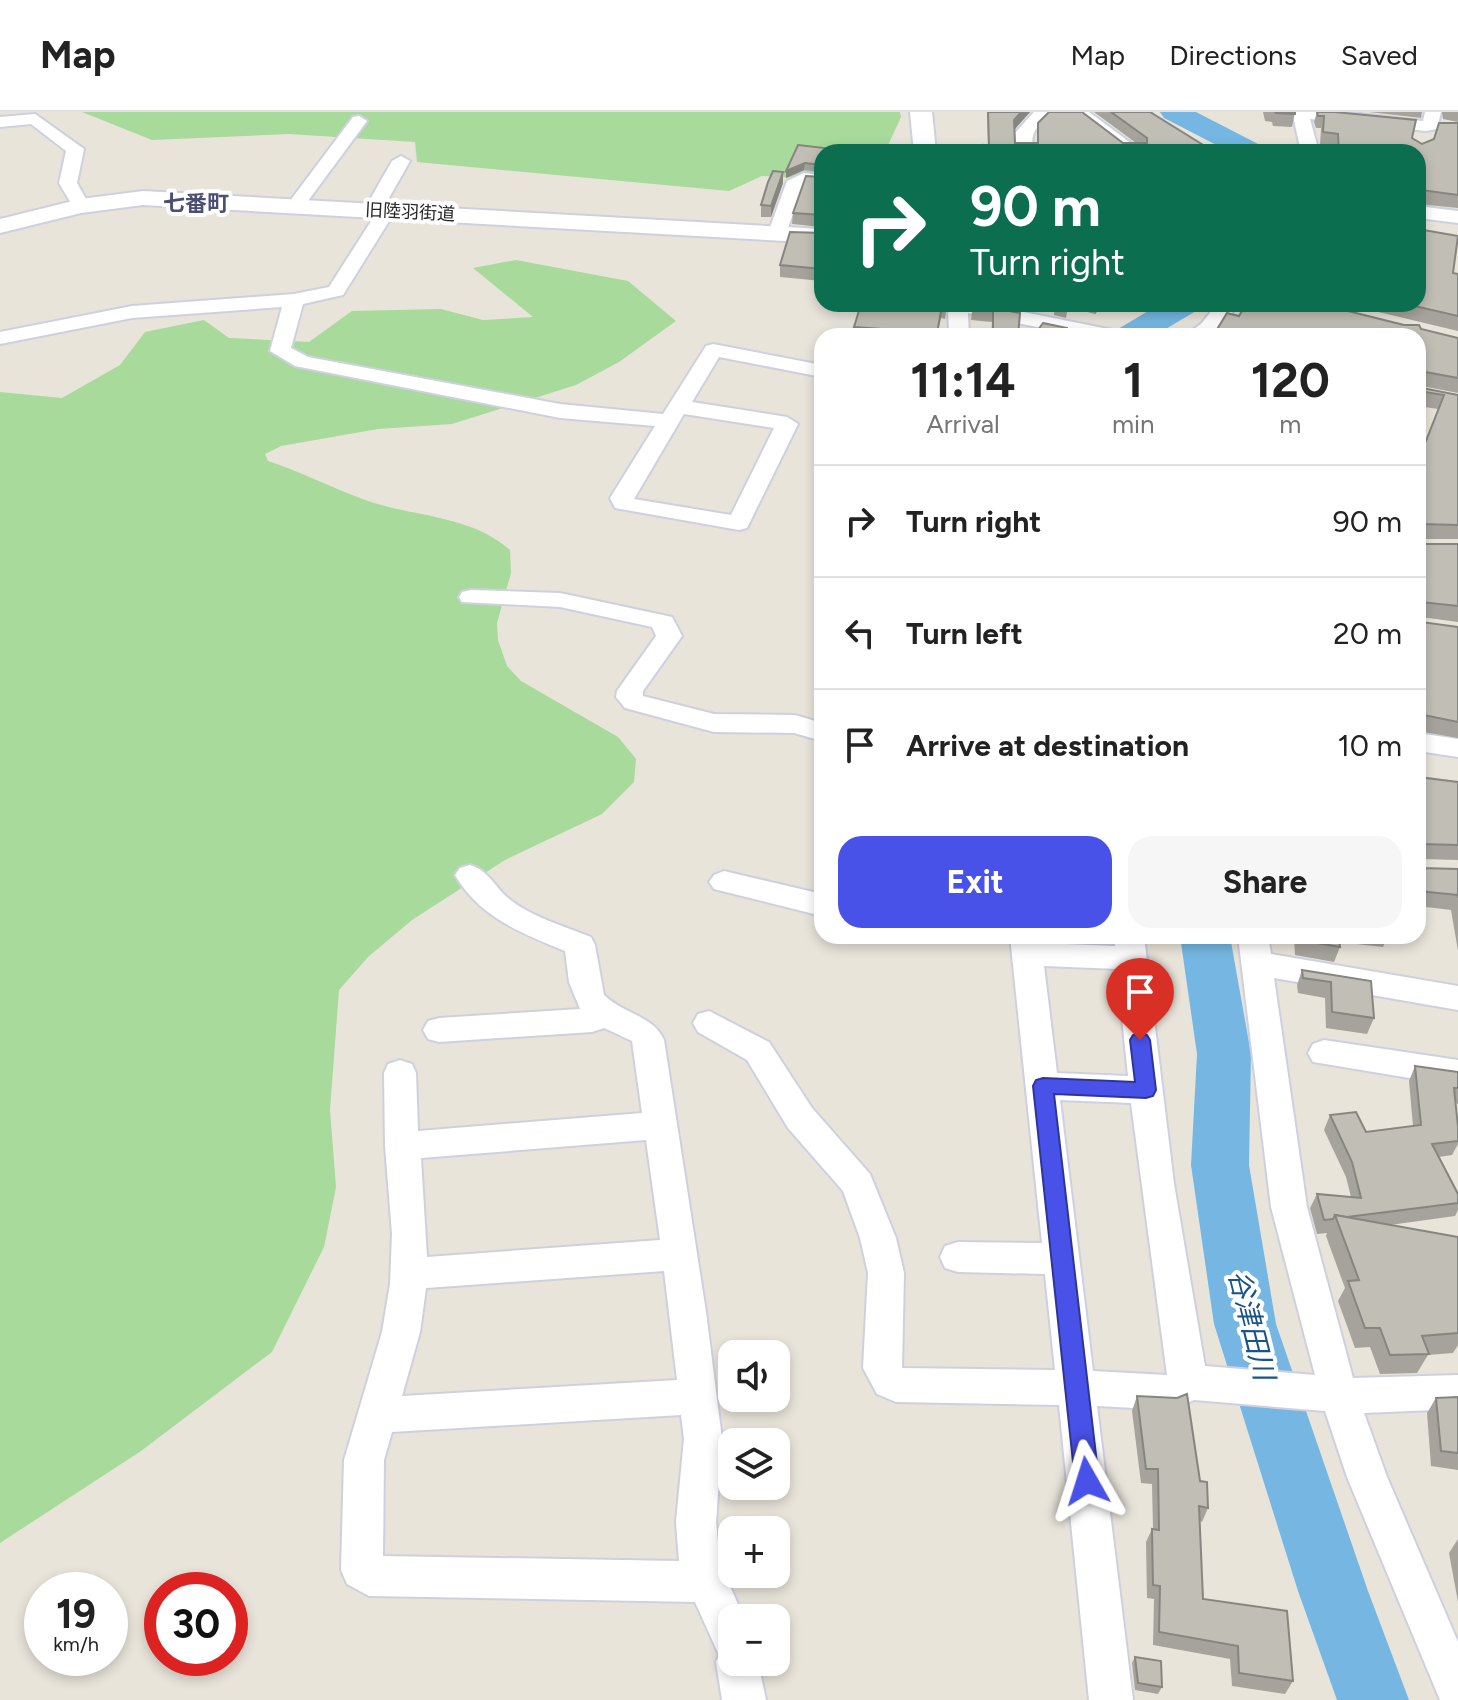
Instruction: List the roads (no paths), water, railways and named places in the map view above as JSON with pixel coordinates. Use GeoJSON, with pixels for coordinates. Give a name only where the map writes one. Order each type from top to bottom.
{"type":"FeatureCollection","features":[{"type":"Feature","properties":{"kind":"street"},"geometry":{"type":"LineString","coordinates":[[921,112],[924,144]]}},
{"type":"Feature","properties":{"kind":"street"},"geometry":{"type":"LineString","coordinates":[[1024,144],[1023,131],[1045,112]]}},
{"type":"Feature","properties":{"kind":"street"},"geometry":{"type":"LineString","coordinates":[[1078,112],[1123,144]]}},
{"type":"Feature","properties":{"kind":"street"},"geometry":{"type":"LineString","coordinates":[[1308,144],[1298,113],[1429,119],[1453,127]]}},
{"type":"Feature","properties":{"kind":"street"},"geometry":{"type":"LineString","coordinates":[[0,122],[35,119],[75,149],[68,183],[81,206]]}},
{"type":"Feature","properties":{"kind":"street"},"geometry":{"type":"LineString","coordinates":[[1422,144],[1429,119]]}},
{"type":"Feature","properties":{"kind":"street"},"geometry":{"type":"LineString","coordinates":[[296,205],[359,121]]}},
{"type":"Feature","properties":{"kind":"street"},"geometry":{"type":"LineString","coordinates":[[0,338],[132,312],[294,300],[336,291],[380,210],[401,161]]}},
{"type":"Feature","properties":{"kind":"street"},"geometry":{"type":"LineString","coordinates":[[777,233],[796,181],[814,180]]}},
{"type":"Feature","properties":{"kind":"street","name":"旧陸羽街道"},"geometry":{"type":"LineString","coordinates":[[0,226],[81,206],[143,198],[814,235]]}},
{"type":"Feature","properties":{"kind":"street"},"geometry":{"type":"LineString","coordinates":[[1426,213],[1458,217]]}},
{"type":"Feature","properties":{"kind":"street"},"geometry":{"type":"LineString","coordinates":[[294,300],[280,351],[302,362],[356,375],[560,411],[675,414],[787,424],[739,523],[623,503],[622,498],[675,414],[713,350],[814,369]]}},
{"type":"Feature","properties":{"kind":"street"},"geometry":{"type":"LineString","coordinates":[[992,312],[1069,328]]}},
{"type":"Feature","properties":{"kind":"street"},"geometry":{"type":"LineString","coordinates":[[1208,328],[1221,312]]}},
{"type":"Feature","properties":{"kind":"street"},"geometry":{"type":"LineString","coordinates":[[471,597],[560,600],[653,618],[663,622],[669,636],[630,691],[629,697],[634,702],[714,723],[795,724],[814,730]]}},
{"type":"Feature","properties":{"kind":"street"},"geometry":{"type":"LineString","coordinates":[[1426,743],[1458,748]]}},
{"type":"Feature","properties":{"kind":"street"},"geometry":{"type":"LineString","coordinates":[[470,875],[498,906],[520,920],[580,945],[587,999],[599,1013],[645,1033],[680,1254],[703,1439],[696,1522],[700,1564],[718,1607]]}},
{"type":"Feature","properties":{"kind":"street"},"geometry":{"type":"LineString","coordinates":[[724,882],[814,903]]}},
{"type":"Feature","properties":{"kind":"street"},"geometry":{"type":"LineString","coordinates":[[1111,1700],[1026,945],[1130,947],[1157,1184],[1203,1383]]}},
{"type":"Feature","properties":{"kind":"street"},"geometry":{"type":"LineString","coordinates":[[1458,998],[1255,949],[1289,1207],[1325,1392],[1367,1477],[1458,1692]]}},
{"type":"Feature","properties":{"kind":"street"},"geometry":{"type":"LineString","coordinates":[[439,1030],[592,1020],[599,1013]]}},
{"type":"Feature","properties":{"kind":"street"},"geometry":{"type":"LineString","coordinates":[[709,1023],[758,1051],[800,1118],[858,1184],[878,1238],[886,1273],[882,1368],[890,1382],[896,1385],[1172,1393],[1203,1383],[1355,1396],[1458,1392]]}},
{"type":"Feature","properties":{"kind":"street"},"geometry":{"type":"LineString","coordinates":[[1324,1053],[1458,1073]]}},
{"type":"Feature","properties":{"kind":"street"},"geometry":{"type":"LineString","coordinates":[[400,1073],[402,1146],[410,1234],[408,1274],[401,1332],[364,1460],[362,1570],[369,1576],[707,1582]]}},
{"type":"Feature","properties":{"kind":"street"},"geometry":{"type":"LineString","coordinates":[[1043,1086],[1146,1090]]}},
{"type":"Feature","properties":{"kind":"street"},"geometry":{"type":"LineString","coordinates":[[402,1146],[661,1125]]}},
{"type":"Feature","properties":{"kind":"street"},"geometry":{"type":"LineString","coordinates":[[408,1274],[680,1254]]}},
{"type":"Feature","properties":{"kind":"street"},"geometry":{"type":"LineString","coordinates":[[958,1257],[1062,1259]]}},
{"type":"Feature","properties":{"kind":"street"},"geometry":{"type":"LineString","coordinates":[[377,1415],[698,1396]]}},
{"type":"Feature","properties":{"kind":"street"},"geometry":{"type":"LineString","coordinates":[[740,1676],[744,1700]]}},
{"type":"Feature","properties":{"kind":"waterway","name":"谷津田川"},"geometry":{"type":"LineString","coordinates":[[1174,112],[1236,144]]}},
{"type":"Feature","properties":{"kind":"waterway","name":"谷津田川"},"geometry":{"type":"LineString","coordinates":[[1144,328],[1170,312]]}},
{"type":"Feature","properties":{"kind":"waterway","name":"谷津田川"},"geometry":{"type":"LineString","coordinates":[[1206,944],[1224,1054],[1220,1165],[1245,1324],[1333,1591],[1373,1700]]}},
{"type":"Feature","properties":{"kind":"district","name":"七番町"},"geometry":{"type":"Point","coordinates":[196,203]}}]}
